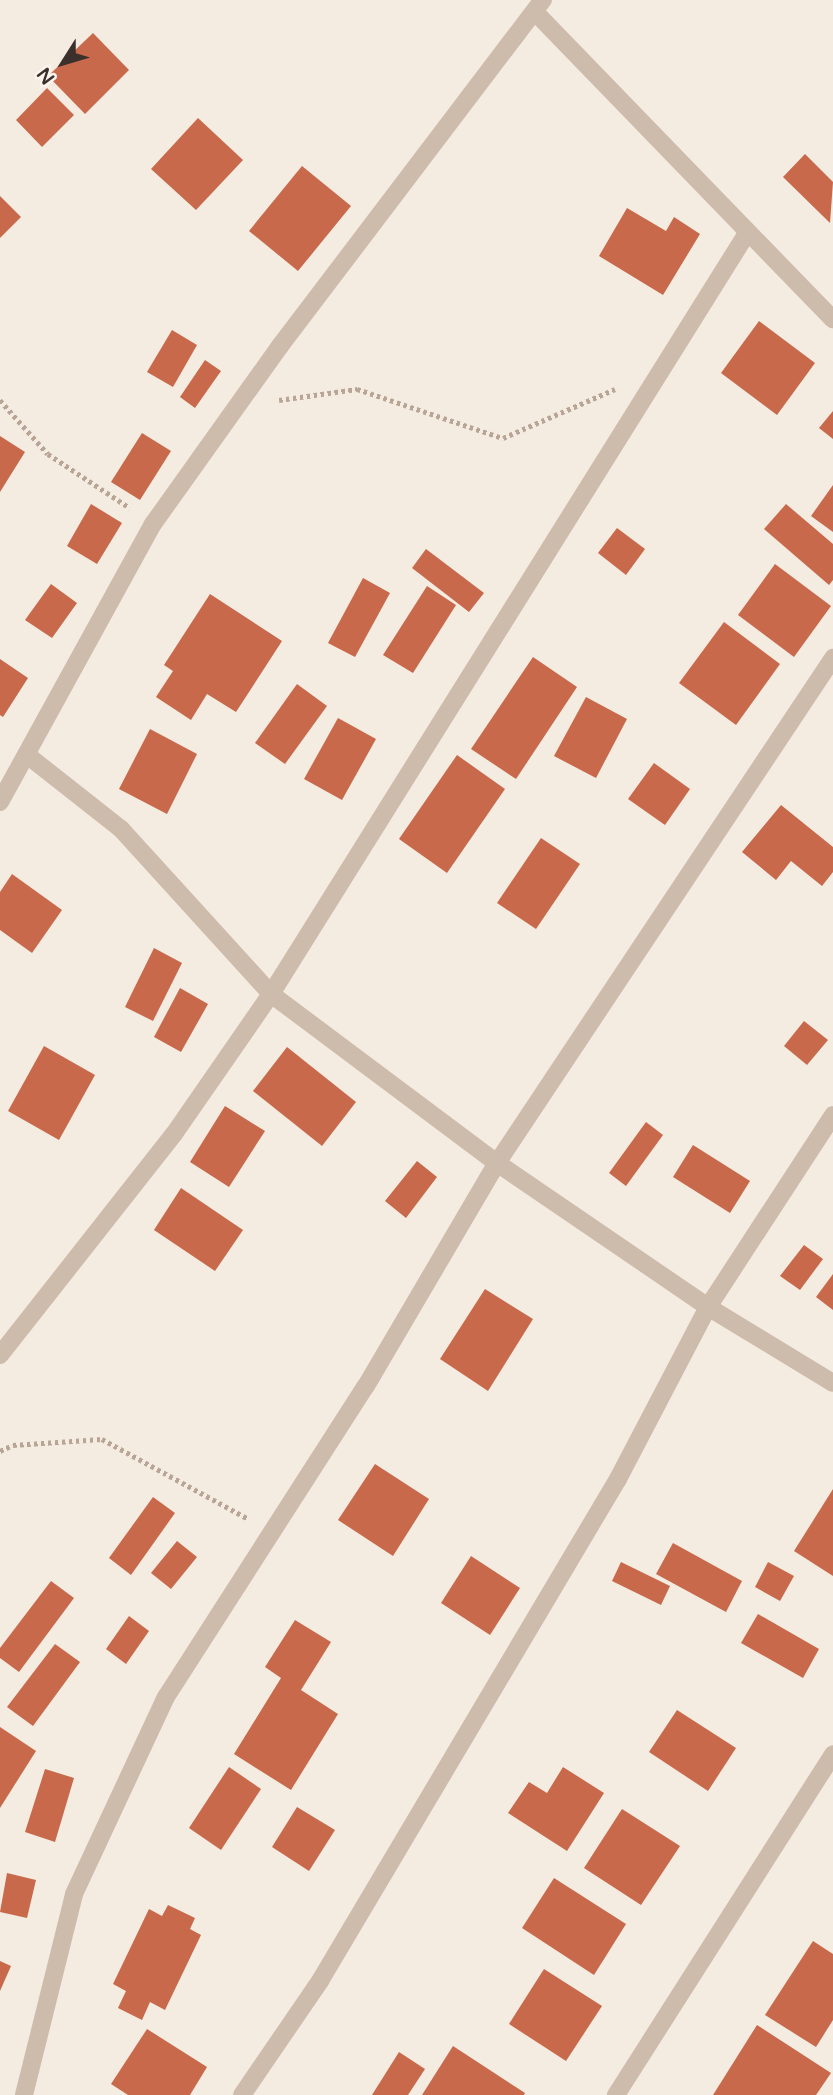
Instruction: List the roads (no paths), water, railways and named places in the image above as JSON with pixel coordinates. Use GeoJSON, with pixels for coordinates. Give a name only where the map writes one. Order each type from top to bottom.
{"type":"FeatureCollection","features":[{"type":"Feature","properties":{"kind":"street"},"geometry":{"type":"LineString","coordinates":[[0,802],[153,524],[236,407],[539,6],[747,233],[833,319]]}},
{"type":"Feature","properties":{"kind":"street"},"geometry":{"type":"LineString","coordinates":[[0,1355],[174,1134],[271,994],[747,233]]}},
{"type":"Feature","properties":{"kind":"street"},"geometry":{"type":"LineString","coordinates":[[24,2095],[74,1894],[166,1698],[366,1386],[497,1163],[833,658]]}},
{"type":"Feature","properties":{"kind":"street"},"geometry":{"type":"LineString","coordinates":[[27,755],[121,830],[271,994],[497,1163],[708,1307],[833,1382]]}},
{"type":"Feature","properties":{"kind":"street"},"geometry":{"type":"LineString","coordinates":[[242,2095],[320,1981],[618,1479],[708,1307],[833,1115]]}},
{"type":"Feature","properties":{"kind":"street"},"geometry":{"type":"LineString","coordinates":[[616,2095],[833,1754]]}}]}
